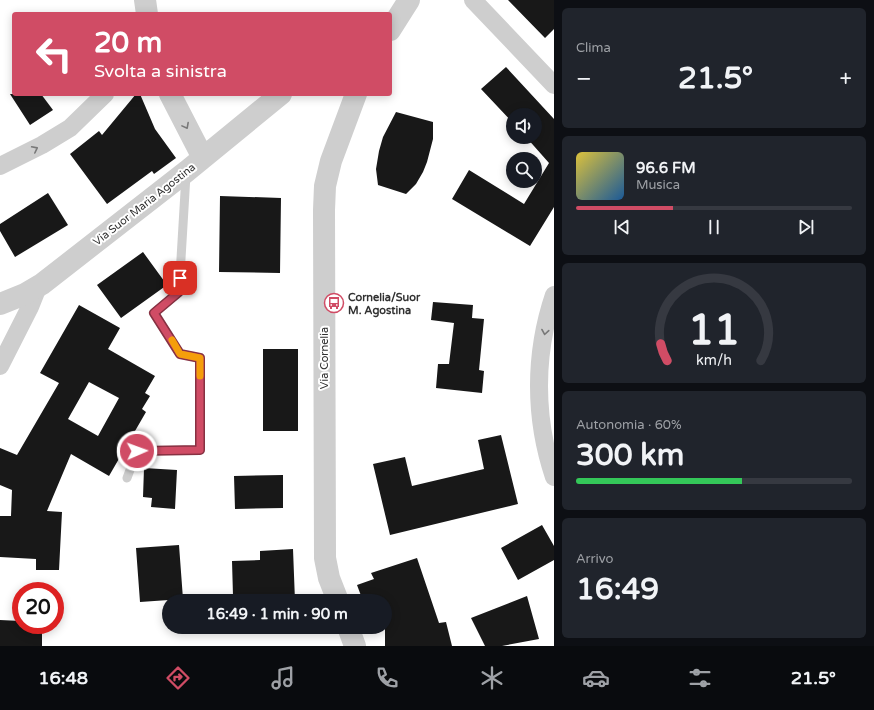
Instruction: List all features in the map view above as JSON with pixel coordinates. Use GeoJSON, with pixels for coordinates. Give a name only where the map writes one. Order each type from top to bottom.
{"type":"FeatureCollection","features":[{"type":"Feature","properties":{"kind":"street"},"geometry":{"type":"LineString","coordinates":[[145,0],[147,12]]}},
{"type":"Feature","properties":{"kind":"street"},"geometry":{"type":"LineString","coordinates":[[392,27],[409,0]]}},
{"type":"Feature","properties":{"kind":"street"},"geometry":{"type":"LineString","coordinates":[[473,0],[554,85]]}},
{"type":"Feature","properties":{"kind":"street"},"geometry":{"type":"LineString","coordinates":[[0,166],[42,146],[70,128],[103,96]]}},
{"type":"Feature","properties":{"kind":"street"},"geometry":{"type":"LineString","coordinates":[[171,96],[203,158]]}},
{"type":"Feature","properties":{"kind":"street","name":"Via Suor Maria Agostina"},"geometry":{"type":"LineString","coordinates":[[0,304],[25,294],[38,286],[187,171],[279,96]]}},
{"type":"Feature","properties":{"kind":"street","name":"Via Cornelia"},"geometry":{"type":"LineString","coordinates":[[335,594],[329,578],[325,558],[324,210],[325,186],[331,160],[355,96]]}},
{"type":"Feature","properties":{"kind":"street"},"geometry":{"type":"LineString","coordinates":[[0,366],[30,307],[38,286]]}},
{"type":"Feature","properties":{"kind":"street"},"geometry":{"type":"LineString","coordinates":[[554,295],[547,318],[538,373],[541,424],[554,477]]}},
{"type":"Feature","properties":{"kind":"street"},"geometry":{"type":"LineString","coordinates":[[351,634],[355,646]]}},
{"type":"Feature","properties":{"kind":"lane"},"geometry":{"type":"LineString","coordinates":[[127,478],[137,451],[200,450],[200,358],[180,354],[154,313],[179,292],[187,171]]}},
{"type":"Feature","properties":{"kind":"building"},"geometry":{"type":"Polygon","coordinates":[[[508,0],[554,0],[554,29],[545,38],[508,0]]]}},
{"type":"Feature","properties":{"kind":"building"},"geometry":{"type":"Polygon","coordinates":[[[506,67],[554,119],[554,207],[530,246],[452,199],[469,170],[524,204],[534,188],[542,188],[542,174],[549,163],[542,155],[542,152],[539,152],[532,144],[542,144],[542,108],[506,108],[506,116],[481,89],[506,67]]]}},
{"type":"Feature","properties":{"kind":"building"},"geometry":{"type":"Polygon","coordinates":[[[10,94],[12,94],[12,96],[42,96],[53,110],[30,125],[10,94]]]}},
{"type":"Feature","properties":{"kind":"building"},"geometry":{"type":"Polygon","coordinates":[[[134,96],[141,96],[155,129],[176,158],[154,174],[152,171],[107,204],[70,154],[99,131],[102,135],[134,96]]]}},
{"type":"Feature","properties":{"kind":"building"},"geometry":{"type":"Polygon","coordinates":[[[396,112],[433,122],[433,139],[427,162],[416,184],[406,194],[378,185],[376,169],[383,137],[396,112]]]}},
{"type":"Feature","properties":{"kind":"building"},"geometry":{"type":"Polygon","coordinates":[[[48,193],[68,225],[15,257],[0,231],[0,224],[48,193]]]}},
{"type":"Feature","properties":{"kind":"building"},"geometry":{"type":"Polygon","coordinates":[[[220,196],[281,198],[280,273],[219,272],[220,196]]]}},
{"type":"Feature","properties":{"kind":"building"},"geometry":{"type":"Polygon","coordinates":[[[143,252],[167,285],[121,318],[97,285],[143,252]]]}},
{"type":"Feature","properties":{"kind":"building"},"geometry":{"type":"Polygon","coordinates":[[[433,302],[473,305],[472,318],[484,319],[479,370],[484,371],[482,393],[436,388],[438,364],[449,364],[454,323],[431,320],[433,302]]]}},
{"type":"Feature","properties":{"kind":"building"},"geometry":{"type":"Polygon","coordinates":[[[79,305],[120,328],[108,349],[155,376],[145,393],[150,396],[142,409],[146,412],[109,476],[71,454],[47,511],[62,512],[59,570],[36,570],[36,559],[0,557],[0,516],[11,516],[12,490],[0,485],[0,448],[17,455],[59,383],[40,373],[79,305]],[[89,382],[68,419],[98,436],[119,398],[89,382]]]}},
{"type":"Feature","properties":{"kind":"building"},"geometry":{"type":"Polygon","coordinates":[[[263,349],[298,349],[298,431],[263,431],[263,349]]]}},
{"type":"Feature","properties":{"kind":"building"},"geometry":{"type":"Polygon","coordinates":[[[501,435],[518,504],[390,535],[373,464],[405,457],[412,486],[484,469],[478,440],[501,435]]]}},
{"type":"Feature","properties":{"kind":"building"},"geometry":{"type":"Polygon","coordinates":[[[144,468],[177,470],[175,509],[151,507],[152,498],[143,497],[144,468]]]}},
{"type":"Feature","properties":{"kind":"building"},"geometry":{"type":"Polygon","coordinates":[[[283,475],[283,508],[235,509],[234,476],[283,475]]]}},
{"type":"Feature","properties":{"kind":"building"},"geometry":{"type":"Polygon","coordinates":[[[542,525],[554,546],[554,560],[518,580],[501,548],[542,525]]]}},
{"type":"Feature","properties":{"kind":"building"},"geometry":{"type":"Polygon","coordinates":[[[179,545],[183,594],[162,594],[162,600],[140,602],[136,548],[179,545]]]}},
{"type":"Feature","properties":{"kind":"building"},"geometry":{"type":"Polygon","coordinates":[[[293,549],[295,594],[233,594],[232,561],[260,560],[260,551],[293,549]]]}},
{"type":"Feature","properties":{"kind":"building"},"geometry":{"type":"Polygon","coordinates":[[[417,558],[439,623],[446,622],[452,646],[385,646],[385,634],[392,634],[392,594],[360,594],[357,585],[374,579],[371,573],[417,558]]]}},
{"type":"Feature","properties":{"kind":"building"},"geometry":{"type":"Polygon","coordinates":[[[527,596],[539,639],[502,646],[485,646],[471,618],[527,596]]]}},
{"type":"Feature","properties":{"kind":"building"},"geometry":{"type":"Polygon","coordinates":[[[0,620],[12,621],[12,634],[42,634],[42,646],[0,646],[0,620]]]}},
{"type":"Feature","properties":{"kind":"slow traffic"},"geometry":{"type":"LineString","coordinates":[[172,340],[180,354],[200,358],[200,376]]}},
{"type":"Feature","properties":{"kind":"place","name":"Cornelia/Suor M. Agostina"},"geometry":{"type":"Point","coordinates":[334,303]}},
{"type":"Feature","properties":{"kind":"route"},"geometry":{"type":"LineString","coordinates":[[137,451],[200,450],[200,358],[180,354],[154,313],[179,292],[180,278]]}}]}
